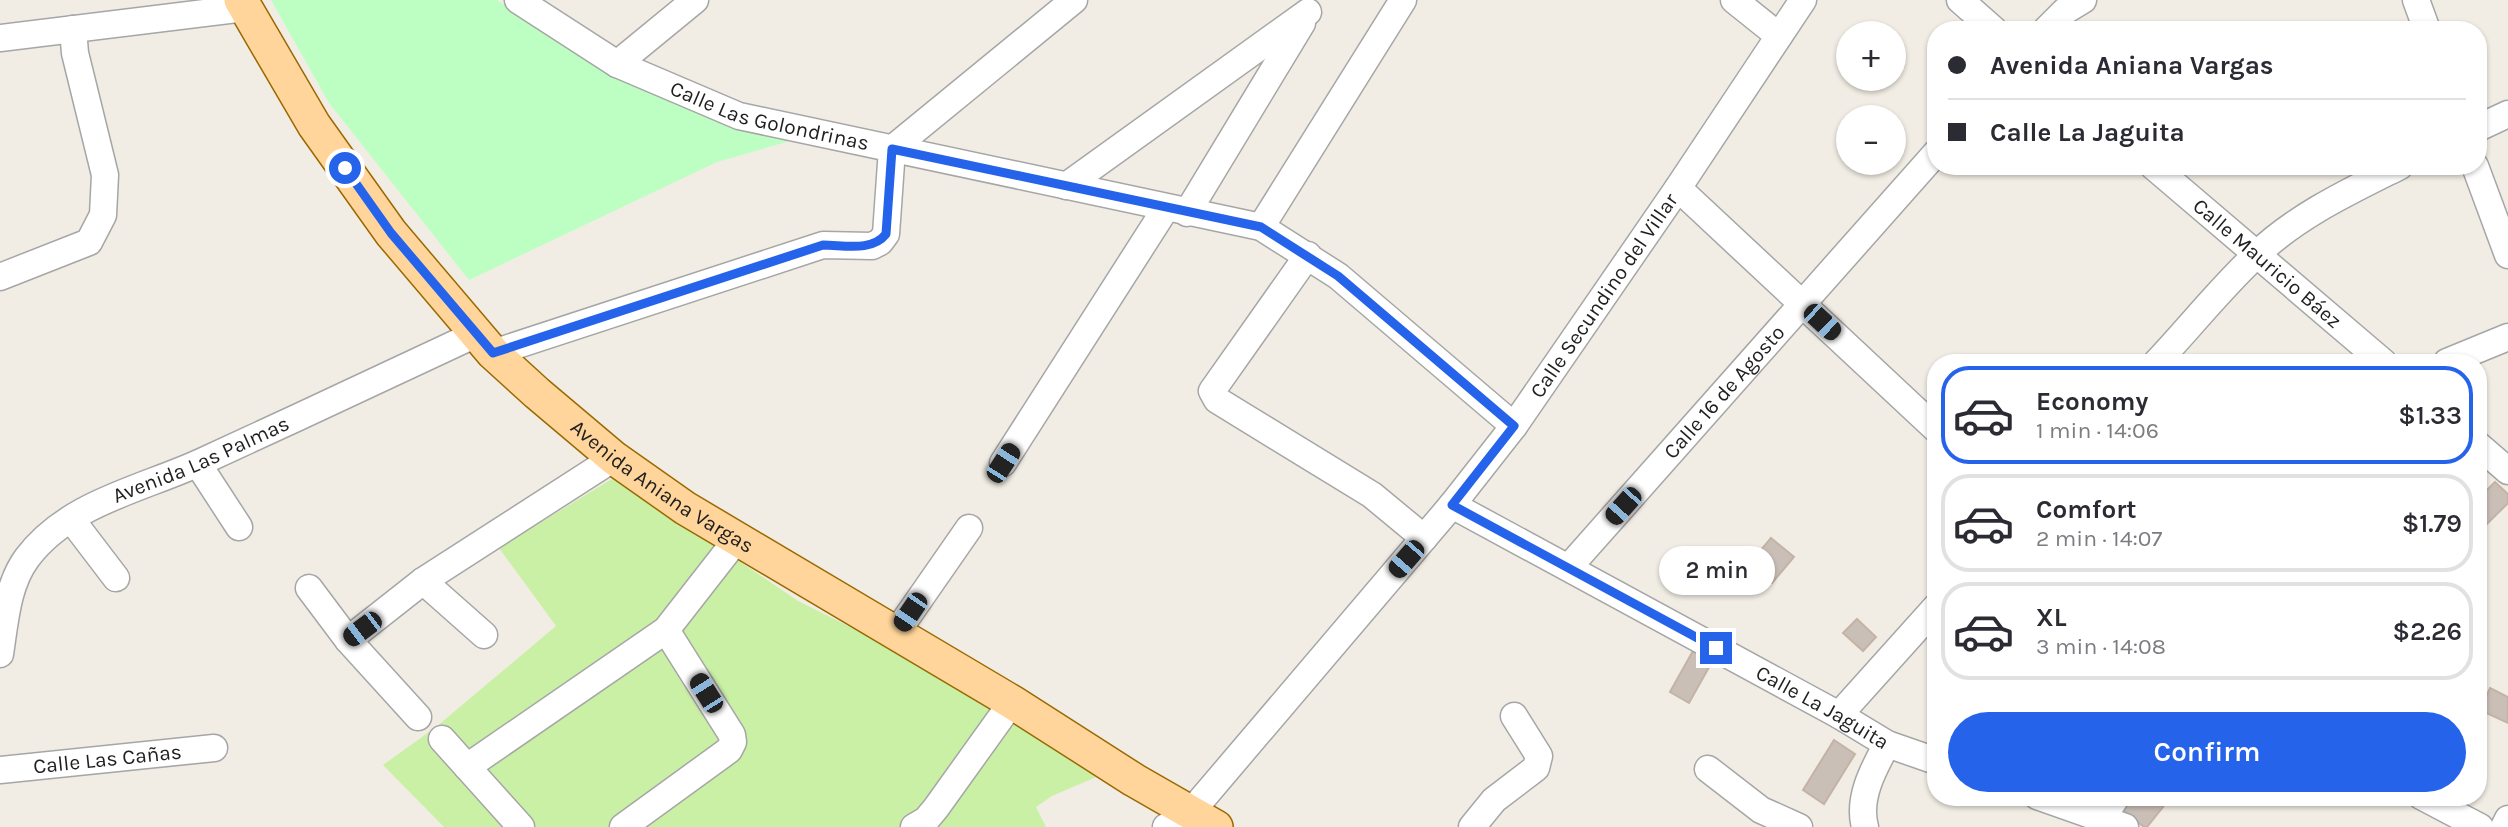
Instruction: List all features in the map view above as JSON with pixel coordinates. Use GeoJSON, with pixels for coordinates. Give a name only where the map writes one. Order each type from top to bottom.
{"type":"FeatureCollection","features":[{"type":"Feature","properties":{"kind":"main road","name":"Avenida Aniana Vargas"},"geometry":{"type":"LineString","coordinates":[[243,4],[314,125],[391,233],[484,344],[614,458],[652,486],[737,539],[1012,702],[1134,780],[1191,822]]}},
{"type":"Feature","properties":{"kind":"street","name":"Calle Las Golondrinas"},"geometry":{"type":"LineString","coordinates":[[518,0],[617,64],[739,116],[1261,227],[1338,276],[1514,426]]}},
{"type":"Feature","properties":{"kind":"street"},"geometry":{"type":"LineString","coordinates":[[617,64],[695,0]]}},
{"type":"Feature","properties":{"kind":"street"},"geometry":{"type":"LineString","coordinates":[[892,149],[1074,0]]}},
{"type":"Feature","properties":{"kind":"street"},"geometry":{"type":"LineString","coordinates":[[1261,227],[1403,0]]}},
{"type":"Feature","properties":{"kind":"street"},"geometry":{"type":"LineString","coordinates":[[1734,0],[1779,36]]}},
{"type":"Feature","properties":{"kind":"street","name":"Calle Secundino del Villar"},"geometry":{"type":"LineString","coordinates":[[1191,822],[1514,426],[1804,0]]}},
{"type":"Feature","properties":{"kind":"street"},"geometry":{"type":"LineString","coordinates":[[1960,0],[1984,21]]}},
{"type":"Feature","properties":{"kind":"street"},"geometry":{"type":"LineString","coordinates":[[2055,21],[2083,0]]}},
{"type":"Feature","properties":{"kind":"street"},"geometry":{"type":"LineString","coordinates":[[2416,0],[2424,21]]}},
{"type":"Feature","properties":{"kind":"street"},"geometry":{"type":"LineString","coordinates":[[0,38],[243,4]]}},
{"type":"Feature","properties":{"kind":"street"},"geometry":{"type":"LineString","coordinates":[[1066,186],[1312,6]]}},
{"type":"Feature","properties":{"kind":"street"},"geometry":{"type":"LineString","coordinates":[[1003,463],[1312,6]]}},
{"type":"Feature","properties":{"kind":"street"},"geometry":{"type":"LineString","coordinates":[[0,278],[89,242],[103,215],[105,175],[78,65],[73,29]]}},
{"type":"Feature","properties":{"kind":"street"},"geometry":{"type":"LineString","coordinates":[[2487,124],[2508,114]]}},
{"type":"Feature","properties":{"kind":"street","name":"Avenida Las Palmas"},"geometry":{"type":"LineString","coordinates":[[0,654],[13,584],[26,559],[47,536],[71,519],[105,501],[484,344],[823,245],[872,246],[880,242],[886,234],[892,149]]}},
{"type":"Feature","properties":{"kind":"street","name":"Calle 16 de Agosto"},"geometry":{"type":"LineString","coordinates":[[1569,567],[1927,163]]}},
{"type":"Feature","properties":{"kind":"street","name":"Calle Mauricio Báez"},"geometry":{"type":"LineString","coordinates":[[2163,175],[2374,354]]}},
{"type":"Feature","properties":{"kind":"street"},"geometry":{"type":"LineString","coordinates":[[2164,354],[2256,255],[2337,198],[2382,175]]}},
{"type":"Feature","properties":{"kind":"street"},"geometry":{"type":"LineString","coordinates":[[2479,175],[2508,255]]}},
{"type":"Feature","properties":{"kind":"street"},"geometry":{"type":"LineString","coordinates":[[1678,188],[1927,421]]}},
{"type":"Feature","properties":{"kind":"street"},"geometry":{"type":"LineString","coordinates":[[1308,255],[1212,394],[1217,400],[1372,495],[1424,538]]}},
{"type":"Feature","properties":{"kind":"street"},"geometry":{"type":"LineString","coordinates":[[2467,354],[2508,337]]}},
{"type":"Feature","properties":{"kind":"street"},"geometry":{"type":"LineString","coordinates":[[2487,453],[2508,471]]}},
{"type":"Feature","properties":{"kind":"street"},"geometry":{"type":"LineString","coordinates":[[348,639],[423,581],[614,458]]}},
{"type":"Feature","properties":{"kind":"street"},"geometry":{"type":"LineString","coordinates":[[198,464],[239,527]]}},
{"type":"Feature","properties":{"kind":"street","name":"Calle La Jaguita"},"geometry":{"type":"LineString","coordinates":[[1452,505],[1839,715],[1887,744],[1927,758]]}},
{"type":"Feature","properties":{"kind":"street"},"geometry":{"type":"LineString","coordinates":[[71,519],[116,578]]}},
{"type":"Feature","properties":{"kind":"street"},"geometry":{"type":"LineString","coordinates":[[896,633],[969,528]]}},
{"type":"Feature","properties":{"kind":"street"},"geometry":{"type":"LineString","coordinates":[[467,766],[666,630],[737,539]]}},
{"type":"Feature","properties":{"kind":"street"},"geometry":{"type":"LineString","coordinates":[[423,581],[484,635]]}},
{"type":"Feature","properties":{"kind":"street"},"geometry":{"type":"LineString","coordinates":[[309,588],[348,639],[418,717]]}},
{"type":"Feature","properties":{"kind":"street"},"geometry":{"type":"LineString","coordinates":[[1839,715],[1927,617]]}},
{"type":"Feature","properties":{"kind":"street"},"geometry":{"type":"LineString","coordinates":[[623,827],[729,750],[733,742],[732,735],[666,630]]}},
{"type":"Feature","properties":{"kind":"street"},"geometry":{"type":"LineString","coordinates":[[914,827],[926,820],[936,808],[1012,702]]}},
{"type":"Feature","properties":{"kind":"street"},"geometry":{"type":"LineString","coordinates":[[1472,827],[1494,800],[1536,768],[1539,762],[1539,756],[1514,716]]}},
{"type":"Feature","properties":{"kind":"street"},"geometry":{"type":"LineString","coordinates":[[442,739],[521,827]]}},
{"type":"Feature","properties":{"kind":"street"},"geometry":{"type":"LineString","coordinates":[[1865,827],[1863,819],[1866,791],[1872,771],[1887,744]]}},
{"type":"Feature","properties":{"kind":"street","name":"Calle Las Cañas"},"geometry":{"type":"LineString","coordinates":[[0,771],[214,748]]}},
{"type":"Feature","properties":{"kind":"street"},"geometry":{"type":"LineString","coordinates":[[1708,769],[1761,810],[1800,827]]}},
{"type":"Feature","properties":{"kind":"street"},"geometry":{"type":"LineString","coordinates":[[2065,806],[2113,823]]}},
{"type":"Feature","properties":{"kind":"street"},"geometry":{"type":"LineString","coordinates":[[2440,806],[2480,827]]}},
{"type":"Feature","properties":{"kind":"street"},"geometry":{"type":"LineString","coordinates":[[2504,827],[2508,819]]}},
{"type":"Feature","properties":{"kind":"green space"},"geometry":{"type":"Polygon","coordinates":[[[271,0],[497,0],[610,74],[793,140],[717,162],[469,280],[329,103],[271,0]]]}},
{"type":"Feature","properties":{"kind":"green space"},"geometry":{"type":"Polygon","coordinates":[[[615,477],[798,601],[985,694],[1103,774],[1052,796],[1036,807],[1046,827],[444,827],[383,765],[436,727],[556,626],[499,548],[615,477]]]}},
{"type":"Feature","properties":{"kind":"building"},"geometry":{"type":"Polygon","coordinates":[[[2495,482],[2508,494],[2508,503],[2487,524],[2487,490],[2495,482]]]}},
{"type":"Feature","properties":{"kind":"building"},"geometry":{"type":"Polygon","coordinates":[[[1771,538],[1794,557],[1772,583],[1749,564],[1771,538]]]}},
{"type":"Feature","properties":{"kind":"building"},"geometry":{"type":"Polygon","coordinates":[[[1857,619],[1876,637],[1863,651],[1843,633],[1857,619]]]}},
{"type":"Feature","properties":{"kind":"building"},"geometry":{"type":"Polygon","coordinates":[[[1694,649],[1713,660],[1689,703],[1670,692],[1694,649]]]}},
{"type":"Feature","properties":{"kind":"building"},"geometry":{"type":"Polygon","coordinates":[[[2490,688],[2508,697],[2508,723],[2487,713],[2487,695],[2490,688]]]}},
{"type":"Feature","properties":{"kind":"building"},"geometry":{"type":"Polygon","coordinates":[[[1834,740],[1855,754],[1824,804],[1803,790],[1834,740]]]}},
{"type":"Feature","properties":{"kind":"building"},"geometry":{"type":"Polygon","coordinates":[[[2126,806],[2164,806],[2147,827],[2123,810],[2126,806]]]}},
{"type":"Feature","properties":{"kind":"route"},"geometry":{"type":"LineString","coordinates":[[345,168],[391,233],[493,353],[823,245],[872,246],[880,242],[886,234],[892,149],[1261,227],[1338,276],[1514,426],[1452,505],[1716,648]]}}]}
